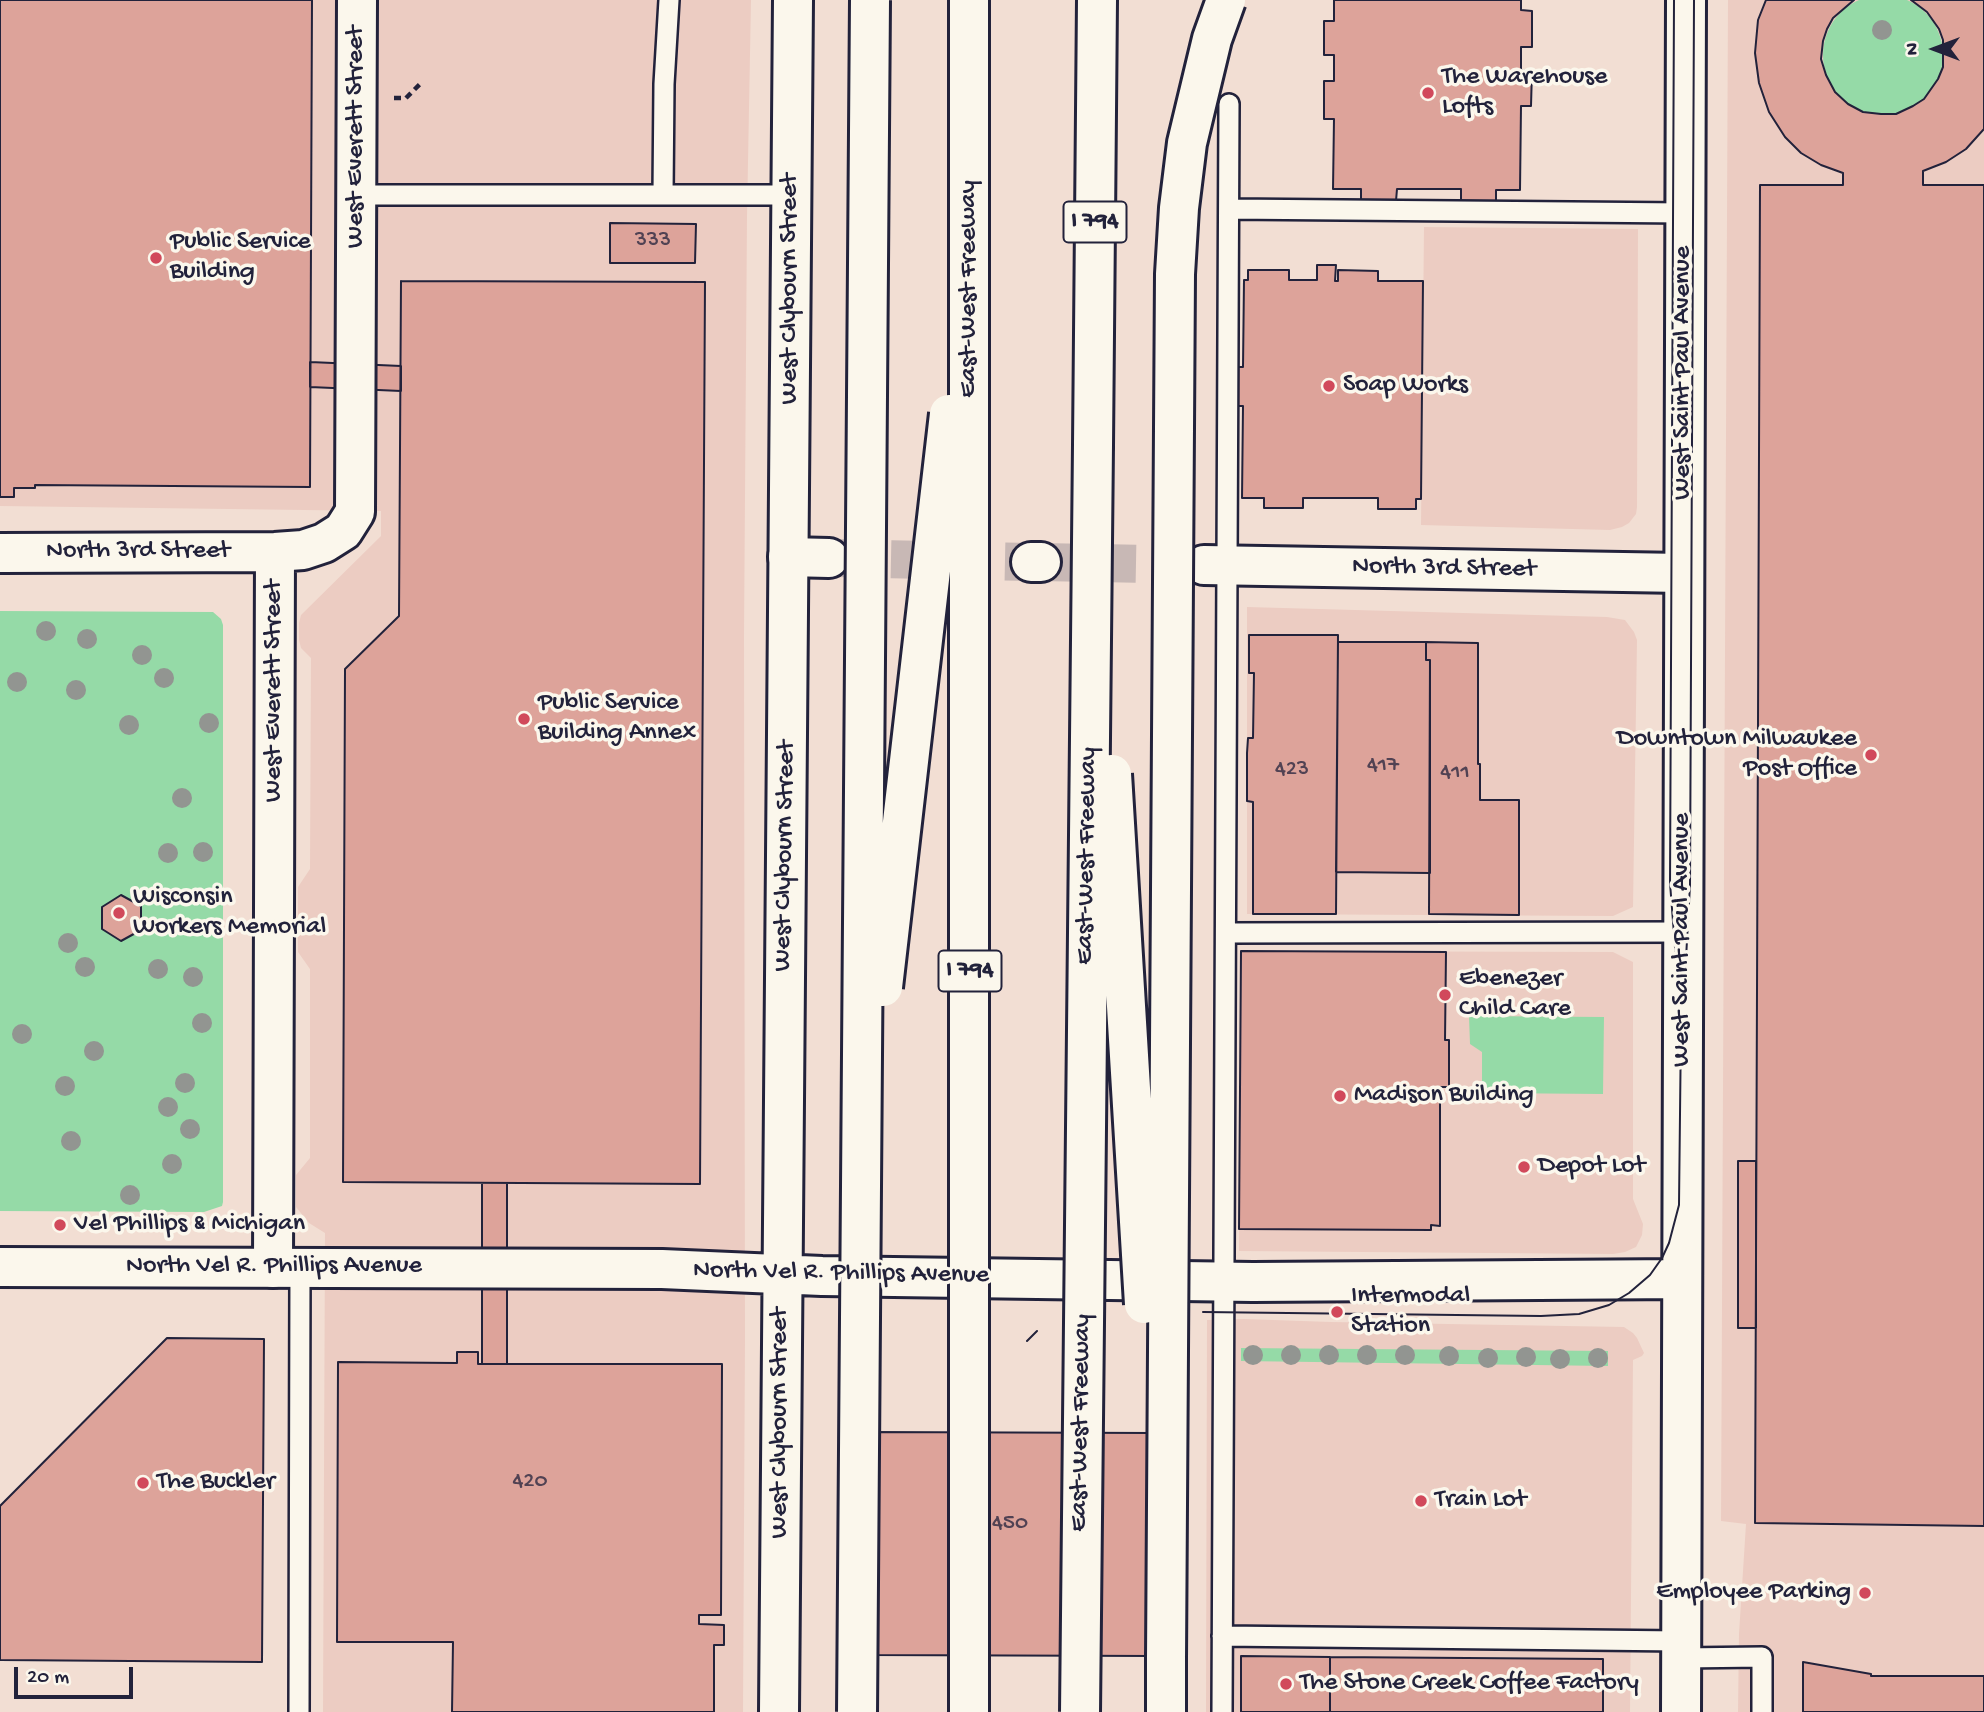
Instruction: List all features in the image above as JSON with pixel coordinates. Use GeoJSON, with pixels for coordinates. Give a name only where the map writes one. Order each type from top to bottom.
{"type":"FeatureCollection","features":[{"type":"Feature","properties":{"kind":"main road","name":"West Everett Street"},"geometry":{"type":"LineString","coordinates":[[286,1268],[275,552],[303,550],[324,543],[343,531],[355,512],[357,0]]}},
{"type":"Feature","properties":{"kind":"main road","name":"West Clybourn Street"},"geometry":{"type":"LineString","coordinates":[[779,1712],[793,0]]}},
{"type":"Feature","properties":{"kind":"main road"},"geometry":{"type":"LineString","coordinates":[[858,1712],[870,0]]}},
{"type":"Feature","properties":{"kind":"main road","name":"East-West Freeway"},"geometry":{"type":"LineString","coordinates":[[969,0],[969,1712]]}},
{"type":"Feature","properties":{"kind":"main road","name":"East-West Freeway"},"geometry":{"type":"LineString","coordinates":[[1080,1712],[1097,0]]}},
{"type":"Feature","properties":{"kind":"main road"},"geometry":{"type":"LineString","coordinates":[[1167,1712],[1175,274],[1187,144],[1212,39],[1226,0]]}},
{"type":"Feature","properties":{"kind":"main road","name":"West Saint Paul Avenue"},"geometry":{"type":"LineString","coordinates":[[1681,1712],[1686,0]]}},
{"type":"Feature","properties":{"kind":"main road"},"geometry":{"type":"LineString","coordinates":[[860,1189],[970,231]]}},
{"type":"Feature","properties":{"kind":"main road"},"geometry":{"type":"LineString","coordinates":[[1093,445],[1166,1656]]}},
{"type":"Feature","properties":{"kind":"main road","name":"North 3rd Street"},"geometry":{"type":"LineString","coordinates":[[0,553],[275,552]]}},
{"type":"Feature","properties":{"kind":"main road"},"geometry":{"type":"LineString","coordinates":[[788,557],[829,558]]}},
{"type":"Feature","properties":{"kind":"main road","name":"North 3rd Street"},"geometry":{"type":"LineString","coordinates":[[1216,565],[1683,573]]}},
{"type":"Feature","properties":{"kind":"main road","name":"North Vel R. Phillips Avenue"},"geometry":{"type":"LineString","coordinates":[[0,1266],[662,1269],[822,1276],[1224,1281],[1682,1279]]}},
{"type":"Feature","properties":{"kind":"lane"},"geometry":{"type":"LineString","coordinates":[[663,194],[668,0]]}},
{"type":"Feature","properties":{"kind":"lane"},"geometry":{"type":"LineString","coordinates":[[1222,1712],[1226,933],[1216,565],[1229,209],[1229,104]]}},
{"type":"Feature","properties":{"kind":"lane"},"geometry":{"type":"LineString","coordinates":[[356,195],[792,195]]}},
{"type":"Feature","properties":{"kind":"lane"},"geometry":{"type":"LineString","coordinates":[[1229,209],[1685,213]]}},
{"type":"Feature","properties":{"kind":"lane"},"geometry":{"type":"LineString","coordinates":[[1226,933],[1683,932]]}},
{"type":"Feature","properties":{"kind":"lane"},"geometry":{"type":"LineString","coordinates":[[286,1268],[299,1712]]}},
{"type":"Feature","properties":{"kind":"lane"},"geometry":{"type":"LineString","coordinates":[[1222,1636],[1681,1649],[1762,1657],[1762,1712]]}},
{"type":"Feature","properties":{"kind":"path"},"geometry":{"type":"LineString","coordinates":[[390,98],[406,98],[422,82]]}},
{"type":"Feature","properties":{"kind":"shaded area"},"geometry":{"type":"Polygon","coordinates":[[[0,0],[751,0],[744,636],[743,1712],[323,1712],[325,1233],[309,1223],[296,1207],[296,1175],[310,1158],[310,969],[298,952],[298,887],[310,869],[311,658],[301,648],[299,623],[301,615],[381,536],[381,511],[0,506],[0,0]]]}},
{"type":"Feature","properties":{"kind":"shaded area","name":"Downtown Milwaukee Post Office"},"geometry":{"type":"Polygon","coordinates":[[[1728,0],[1984,0],[1984,1712],[1738,1712],[1739,1634],[1746,1524],[1721,1521],[1728,0]]]}},
{"type":"Feature","properties":{"kind":"shaded area"},"geometry":{"type":"Polygon","coordinates":[[[1424,227],[1638,229],[1637,507],[1636,514],[1629,523],[1610,530],[1421,525],[1424,227]]]}},
{"type":"Feature","properties":{"kind":"shaded area"},"geometry":{"type":"Polygon","coordinates":[[[1247,607],[1607,617],[1625,620],[1637,640],[1633,907],[1613,916],[1247,914],[1247,607]]]}},
{"type":"Feature","properties":{"kind":"shaded area"},"geometry":{"type":"Polygon","coordinates":[[[1241,951],[1613,952],[1633,962],[1633,1199],[1643,1224],[1642,1235],[1636,1247],[1613,1254],[1239,1251],[1241,951]]]}},
{"type":"Feature","properties":{"kind":"shaded area"},"geometry":{"type":"Polygon","coordinates":[[[1207,1320],[1624,1327],[1633,1333],[1644,1353],[1633,1360],[1630,1712],[1206,1712],[1207,1320]]]}},
{"type":"Feature","properties":{"kind":"green space"},"geometry":{"type":"Polygon","coordinates":[[[1883,-5],[1906,0],[1925,13],[1938,32],[1943,55],[1938,78],[1925,97],[1906,110],[1883,115],[1860,110],[1841,97],[1828,78],[1823,55],[1828,32],[1841,13],[1860,0],[1883,-5]]]}},
{"type":"Feature","properties":{"kind":"green space"},"geometry":{"type":"Polygon","coordinates":[[[0,611],[213,612],[221,619],[222,1206],[204,1212],[0,1211],[0,611]]]}},
{"type":"Feature","properties":{"kind":"green space"},"geometry":{"type":"Polygon","coordinates":[[[1469,1016],[1604,1017],[1603,1094],[1485,1093],[1482,1089],[1482,1052],[1470,1044],[1469,1016]]]}},
{"type":"Feature","properties":{"kind":"green space"},"geometry":{"type":"Polygon","coordinates":[[[1241,1348],[1608,1351],[1608,1366],[1241,1361],[1241,1348]]]}},
{"type":"Feature","properties":{"kind":"building","name":"Public Service Building"},"geometry":{"type":"Polygon","coordinates":[[[0,0],[312,0],[310,487],[35,485],[35,488],[14,488],[14,497],[0,497],[0,0]]]}},
{"type":"Feature","properties":{"kind":"building","name":"The Warehouse Lofts"},"geometry":{"type":"Polygon","coordinates":[[[1334,0],[1521,0],[1521,10],[1532,11],[1532,47],[1521,47],[1521,70],[1532,70],[1531,106],[1521,106],[1520,190],[1496,190],[1496,202],[1461,202],[1461,189],[1397,189],[1396,201],[1361,201],[1361,189],[1333,189],[1334,119],[1324,119],[1324,81],[1334,81],[1334,55],[1324,55],[1324,21],[1334,21],[1334,0]]]}},
{"type":"Feature","properties":{"kind":"building","name":"Downtown Milwaukee Post Office"},"geometry":{"type":"Polygon","coordinates":[[[1766,0],[1854,0],[1833,18],[1827,29],[1821,59],[1826,75],[1835,92],[1848,104],[1863,112],[1896,114],[1924,99],[1943,67],[1943,40],[1939,29],[1927,12],[1911,0],[1984,0],[1984,129],[1966,149],[1946,162],[1923,171],[1923,185],[1984,185],[1984,1526],[1755,1523],[1760,185],[1843,185],[1843,173],[1821,165],[1801,153],[1785,137],[1769,112],[1759,83],[1755,53],[1758,20],[1766,0]]]}},
{"type":"Feature","properties":{"kind":"building"},"geometry":{"type":"Polygon","coordinates":[[[610,223],[696,224],[695,263],[610,263],[610,223]]]}},
{"type":"Feature","properties":{"kind":"building","name":"Soap Works"},"geometry":{"type":"Polygon","coordinates":[[[1317,265],[1336,265],[1335,281],[1338,281],[1338,270],[1378,271],[1378,281],[1423,281],[1421,499],[1416,499],[1416,509],[1378,509],[1378,498],[1303,498],[1303,508],[1264,508],[1264,498],[1242,498],[1243,406],[1235,406],[1235,367],[1243,367],[1244,280],[1248,280],[1248,270],[1289,270],[1289,280],[1317,280],[1317,265]]]}},
{"type":"Feature","properties":{"kind":"building","name":"Public Service Building Annex"},"geometry":{"type":"Polygon","coordinates":[[[401,281],[705,282],[700,1184],[343,1182],[345,669],[399,616],[401,281]]]}},
{"type":"Feature","properties":{"kind":"building"},"geometry":{"type":"Polygon","coordinates":[[[310,362],[401,366],[401,391],[310,387],[310,362]]]}},
{"type":"Feature","properties":{"kind":"building"},"geometry":{"type":"Polygon","coordinates":[[[1249,635],[1338,635],[1336,914],[1253,914],[1253,802],[1247,801],[1247,753],[1248,738],[1253,738],[1254,673],[1249,673],[1249,635]]]}},
{"type":"Feature","properties":{"kind":"building"},"geometry":{"type":"Polygon","coordinates":[[[1338,642],[1426,642],[1426,660],[1430,660],[1430,873],[1336,872],[1338,642]]]}},
{"type":"Feature","properties":{"kind":"building"},"geometry":{"type":"Polygon","coordinates":[[[1426,642],[1478,643],[1480,800],[1519,800],[1519,915],[1429,914],[1430,660],[1426,660],[1426,642]]]}},
{"type":"Feature","properties":{"kind":"building"},"geometry":{"type":"Polygon","coordinates":[[[121,895],[141,906],[141,930],[121,941],[102,929],[102,907],[121,895]]]}},
{"type":"Feature","properties":{"kind":"building","name":"Madison Building"},"geometry":{"type":"Polygon","coordinates":[[[1241,951],[1446,952],[1445,1040],[1449,1040],[1449,1087],[1440,1087],[1440,1226],[1431,1225],[1431,1230],[1239,1229],[1241,951]]]}},
{"type":"Feature","properties":{"kind":"building"},"geometry":{"type":"Polygon","coordinates":[[[1738,1161],[1756,1161],[1756,1328],[1738,1328],[1738,1161]]]}},
{"type":"Feature","properties":{"kind":"building"},"geometry":{"type":"Polygon","coordinates":[[[482,1183],[507,1183],[507,1364],[482,1364],[482,1183]]]}},
{"type":"Feature","properties":{"kind":"building","name":"The Buckler"},"geometry":{"type":"Polygon","coordinates":[[[167,1338],[264,1339],[262,1662],[0,1660],[0,1506],[167,1338]]]}},
{"type":"Feature","properties":{"kind":"building"},"geometry":{"type":"Polygon","coordinates":[[[457,1352],[478,1352],[478,1364],[722,1364],[721,1615],[699,1615],[699,1624],[724,1625],[724,1645],[714,1645],[714,1712],[452,1712],[453,1642],[337,1642],[338,1362],[457,1363],[457,1352]]]}},
{"type":"Feature","properties":{"kind":"building"},"geometry":{"type":"Polygon","coordinates":[[[867,1432],[1154,1433],[1153,1656],[867,1655],[867,1432]]]}},
{"type":"Feature","properties":{"kind":"building","name":"The Stone Creek Coffee Factory"},"geometry":{"type":"Polygon","coordinates":[[[1241,1656],[1330,1657],[1330,1712],[1241,1712],[1241,1656]]]}},
{"type":"Feature","properties":{"kind":"building"},"geometry":{"type":"Polygon","coordinates":[[[1330,1657],[1603,1659],[1603,1712],[1330,1712],[1330,1657]]]}},
{"type":"Feature","properties":{"kind":"building"},"geometry":{"type":"Polygon","coordinates":[[[1803,1662],[1871,1676],[1984,1676],[1984,1712],[1803,1712],[1803,1662]]]}},
{"type":"Feature","properties":{"kind":"tunnel"},"geometry":{"type":"LineString","coordinates":[[834,558],[1031,562]]}},
{"type":"Feature","properties":{"kind":"tunnel"},"geometry":{"type":"LineString","coordinates":[[1041,562],[1204,565]]}},
{"type":"Feature","properties":{"kind":"tram line"},"geometry":{"type":"LineString","coordinates":[[1203,1312],[1541,1316],[1579,1314],[1609,1305],[1629,1293],[1650,1275],[1669,1243],[1679,1205],[1681,1024],[1670,883],[1674,0]]}},
{"type":"Feature","properties":{"kind":"tram line"},"geometry":{"type":"LineString","coordinates":[[1685,977],[1690,885],[1694,0]]}},
{"type":"Feature","properties":{"kind":"tram line"},"geometry":{"type":"LineString","coordinates":[[1027,1341],[1037,1331]]}},
{"type":"Feature","properties":{"kind":"place","name":"The Warehouse Lofts"},"geometry":{"type":"Point","coordinates":[1428,93]}},
{"type":"Feature","properties":{"kind":"place","name":"Public Service Building"},"geometry":{"type":"Point","coordinates":[156,258]}},
{"type":"Feature","properties":{"kind":"place","name":"Soap Works"},"geometry":{"type":"Point","coordinates":[1329,386]}},
{"type":"Feature","properties":{"kind":"place","name":"Public Service Building Annex"},"geometry":{"type":"Point","coordinates":[524,719]}},
{"type":"Feature","properties":{"kind":"place","name":"Downtown Milwaukee Post Office"},"geometry":{"type":"Point","coordinates":[1871,755]}},
{"type":"Feature","properties":{"kind":"place","name":"Wisconsin Workers Memorial"},"geometry":{"type":"Point","coordinates":[119,913]}},
{"type":"Feature","properties":{"kind":"place","name":"Ebenezer Child Care"},"geometry":{"type":"Point","coordinates":[1445,995]}},
{"type":"Feature","properties":{"kind":"place","name":"Madison Building"},"geometry":{"type":"Point","coordinates":[1340,1096]}},
{"type":"Feature","properties":{"kind":"place","name":"Depot Lot"},"geometry":{"type":"Point","coordinates":[1524,1167]}},
{"type":"Feature","properties":{"kind":"place","name":"Vel Phillips & Michigan"},"geometry":{"type":"Point","coordinates":[60,1225]}},
{"type":"Feature","properties":{"kind":"place","name":"Intermodal Station"},"geometry":{"type":"Point","coordinates":[1337,1312]}},
{"type":"Feature","properties":{"kind":"place","name":"The Buckler"},"geometry":{"type":"Point","coordinates":[143,1483]}},
{"type":"Feature","properties":{"kind":"place","name":"Train Lot"},"geometry":{"type":"Point","coordinates":[1421,1501]}},
{"type":"Feature","properties":{"kind":"place","name":"Employee Parking"},"geometry":{"type":"Point","coordinates":[1865,1593]}},
{"type":"Feature","properties":{"kind":"place","name":"The Stone Creek Coffee Factory"},"geometry":{"type":"Point","coordinates":[1286,1684]}}]}
